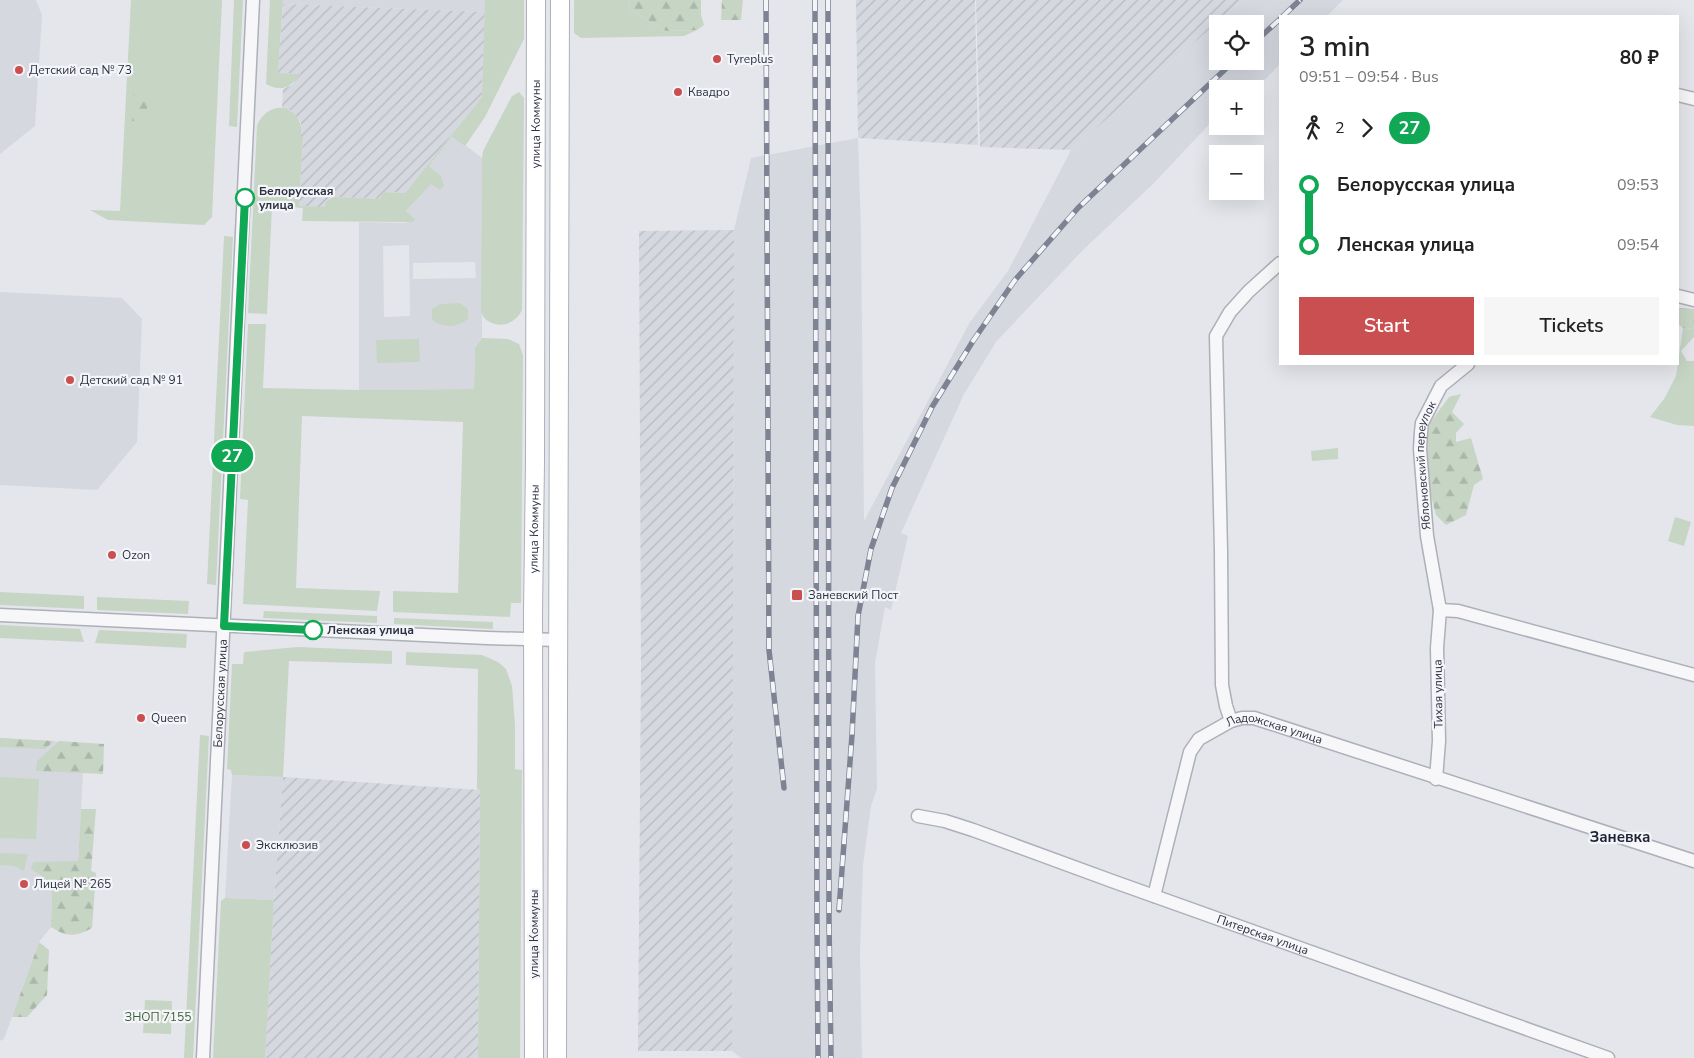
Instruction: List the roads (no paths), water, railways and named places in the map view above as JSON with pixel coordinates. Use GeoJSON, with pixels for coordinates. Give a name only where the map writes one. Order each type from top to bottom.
{"type":"FeatureCollection","features":[{"type":"Feature","properties":{"kind":"street","name":"Белорусская улица"},"geometry":{"type":"LineString","coordinates":[[203,1058],[253,0]]}},
{"type":"Feature","properties":{"kind":"street","name":"улица Коммуны"},"geometry":{"type":"LineString","coordinates":[[534,1058],[533,640],[536,442],[536,0]]}},
{"type":"Feature","properties":{"kind":"street","name":"улица Коммуны"},"geometry":{"type":"LineString","coordinates":[[557,1058],[560,0]]}},
{"type":"Feature","properties":{"kind":"street"},"geometry":{"type":"LineString","coordinates":[[1679,95],[1694,99]]}},
{"type":"Feature","properties":{"kind":"street","name":"Ладожская улица"},"geometry":{"type":"LineString","coordinates":[[1279,264],[1248,291],[1230,312],[1216,336],[1222,685],[1231,721],[1242,718],[1254,718],[1694,861]]}},
{"type":"Feature","properties":{"kind":"street"},"geometry":{"type":"LineString","coordinates":[[1679,296],[1694,300]]}},
{"type":"Feature","properties":{"kind":"street","name":"Яблоновский переулок"},"geometry":{"type":"LineString","coordinates":[[1440,610],[1426,536],[1420,432],[1422,422],[1441,386],[1467,365]]}},
{"type":"Feature","properties":{"kind":"street"},"geometry":{"type":"LineString","coordinates":[[1440,610],[1458,611],[1694,675]]}},
{"type":"Feature","properties":{"kind":"street","name":"Тихая улица"},"geometry":{"type":"LineString","coordinates":[[1436,778],[1439,741],[1437,648],[1440,610]]}},
{"type":"Feature","properties":{"kind":"street"},"geometry":{"type":"LineString","coordinates":[[0,615],[558,640]]}},
{"type":"Feature","properties":{"kind":"street"},"geometry":{"type":"LineString","coordinates":[[1154,896],[1190,752],[1199,739],[1231,721]]}},
{"type":"Feature","properties":{"kind":"street","name":"Питерская улица"},"geometry":{"type":"LineString","coordinates":[[918,816],[945,821],[973,830],[1608,1058]]}},
{"type":"Feature","properties":{"kind":"railway"},"geometry":{"type":"LineString","coordinates":[[766,0],[769,650],[784,788]]}},
{"type":"Feature","properties":{"kind":"railway"},"geometry":{"type":"LineString","coordinates":[[815,0],[818,1058]]}},
{"type":"Feature","properties":{"kind":"railway"},"geometry":{"type":"LineString","coordinates":[[828,0],[829,922],[831,1058]]}},
{"type":"Feature","properties":{"kind":"railway"},"geometry":{"type":"LineString","coordinates":[[1284,15],[1300,0]]}},
{"type":"Feature","properties":{"kind":"railway"},"geometry":{"type":"LineString","coordinates":[[1264,34],[1279,20]]}},
{"type":"Feature","properties":{"kind":"railway"},"geometry":{"type":"LineString","coordinates":[[839,910],[852,735],[858,616],[871,549],[892,488],[932,407],[973,341],[1015,280],[1078,208],[1224,70]]}},
{"type":"Feature","properties":{"kind":"place","name":"Tyreplus"},"geometry":{"type":"Point","coordinates":[717,59]}},
{"type":"Feature","properties":{"kind":"place","name":"Детский сад № 73"},"geometry":{"type":"Point","coordinates":[19,70]}},
{"type":"Feature","properties":{"kind":"place","name":"Квадро"},"geometry":{"type":"Point","coordinates":[678,92]}},
{"type":"Feature","properties":{"kind":"place","name":"Белорусская улица"},"geometry":{"type":"Point","coordinates":[245,198]}},
{"type":"Feature","properties":{"kind":"place","name":"Детский сад № 91"},"geometry":{"type":"Point","coordinates":[70,380]}},
{"type":"Feature","properties":{"kind":"place","name":"Ozon"},"geometry":{"type":"Point","coordinates":[112,555]}},
{"type":"Feature","properties":{"kind":"place","name":"Заневский Пост"},"geometry":{"type":"Point","coordinates":[797,595]}},
{"type":"Feature","properties":{"kind":"place","name":"Ленская улица"},"geometry":{"type":"Point","coordinates":[313,630]}},
{"type":"Feature","properties":{"kind":"place","name":"Queen"},"geometry":{"type":"Point","coordinates":[141,718]}},
{"type":"Feature","properties":{"kind":"place","name":"Эксклюзив"},"geometry":{"type":"Point","coordinates":[246,845]}},
{"type":"Feature","properties":{"kind":"place","name":"Лицей № 265"},"geometry":{"type":"Point","coordinates":[24,884]}},
{"type":"Feature","properties":{"kind":"district","name":"Заневка"},"geometry":{"type":"Point","coordinates":[1620,837]}},
{"type":"Feature","properties":{"kind":"park label","name":"ЗНОП 7155"},"geometry":{"type":"Point","coordinates":[158,1017]}}]}
